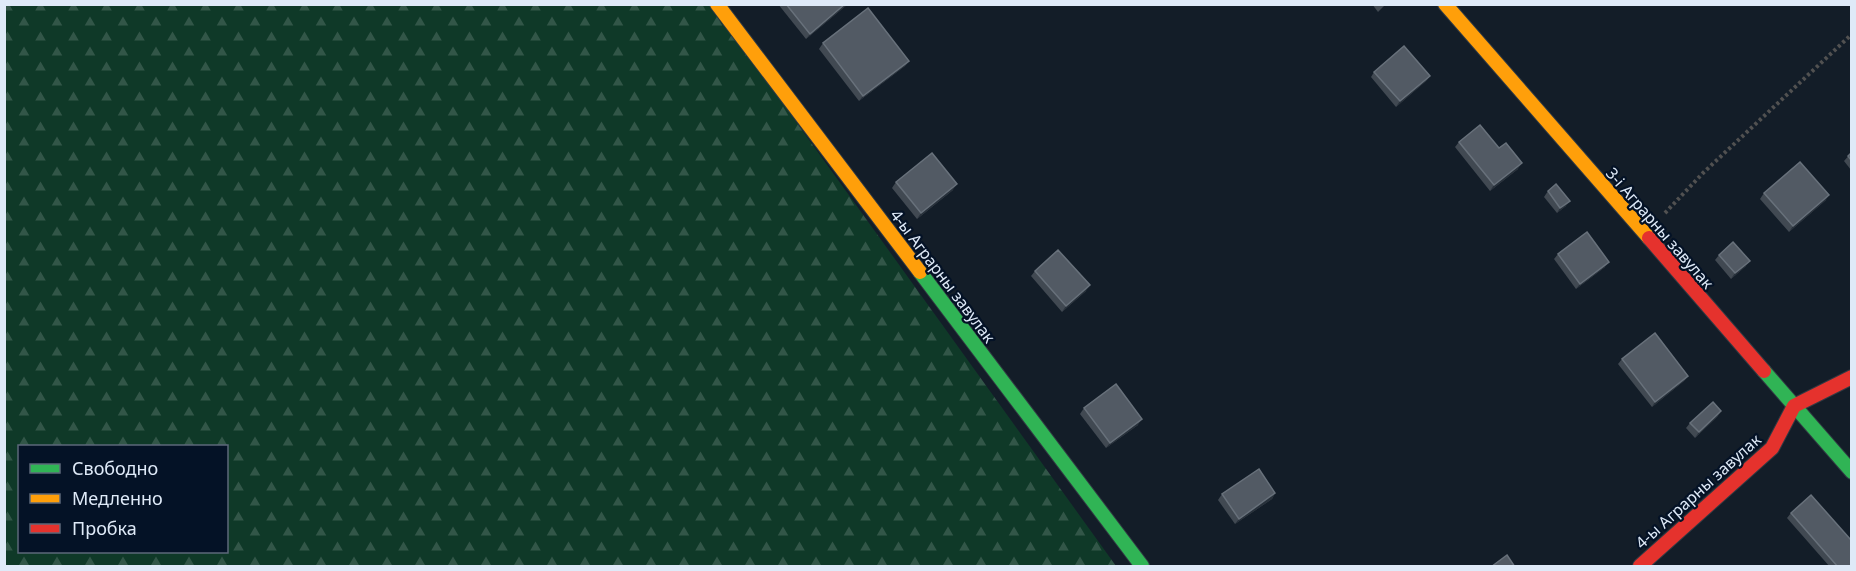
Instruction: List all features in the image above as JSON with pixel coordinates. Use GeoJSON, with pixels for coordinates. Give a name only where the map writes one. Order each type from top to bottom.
{"type":"FeatureCollection","features":[{"type":"Feature","properties":{"kind":"street","name":"4-ы Аграрны завулак"},"geometry":{"type":"LineString","coordinates":[[717,4],[1142,567]]}},
{"type":"Feature","properties":{"kind":"street","name":"3-і Аграрны завулак"},"geometry":{"type":"LineString","coordinates":[[1445,4],[1851,472]]}},
{"type":"Feature","properties":{"kind":"street"},"geometry":{"type":"LineString","coordinates":[[1794,406],[1851,377]]}},
{"type":"Feature","properties":{"kind":"street","name":"4-ы Аграрны завулак"},"geometry":{"type":"LineString","coordinates":[[1640,567],[1772,448],[1794,406]]}},
{"type":"Feature","properties":{"kind":"path"},"geometry":{"type":"LineString","coordinates":[[1644,235],[1703,173],[1851,34]]}},
{"type":"Feature","properties":{"kind":"green space"},"geometry":{"type":"Polygon","coordinates":[[[4,5],[712,5],[1116,566],[5,566],[4,5]]]}},
{"type":"Feature","properties":{"kind":"building"},"geometry":{"type":"Polygon","coordinates":[[[786,4],[845,4],[810,34],[786,4]]]}},
{"type":"Feature","properties":{"kind":"building"},"geometry":{"type":"Polygon","coordinates":[[[868,8],[909,61],[863,96],[823,43],[868,8]]]}},
{"type":"Feature","properties":{"kind":"building"},"geometry":{"type":"Polygon","coordinates":[[[1404,46],[1430,76],[1400,101],[1374,72],[1404,46]]]}},
{"type":"Feature","properties":{"kind":"building"},"geometry":{"type":"Polygon","coordinates":[[[1480,125],[1499,148],[1506,143],[1522,163],[1494,185],[1459,142],[1480,125]]]}},
{"type":"Feature","properties":{"kind":"building"},"geometry":{"type":"Polygon","coordinates":[[[932,153],[957,184],[921,213],[896,182],[932,153]]]}},
{"type":"Feature","properties":{"kind":"building"},"geometry":{"type":"Polygon","coordinates":[[[1800,162],[1829,195],[1793,226],[1764,193],[1800,162]]]}},
{"type":"Feature","properties":{"kind":"building"},"geometry":{"type":"Polygon","coordinates":[[[1556,184],[1570,201],[1560,208],[1548,191],[1556,184]]]}},
{"type":"Feature","properties":{"kind":"building"},"geometry":{"type":"Polygon","coordinates":[[[1587,232],[1609,262],[1580,284],[1558,254],[1587,232]]]}},
{"type":"Feature","properties":{"kind":"building"},"geometry":{"type":"Polygon","coordinates":[[[1733,242],[1750,261],[1735,273],[1719,255],[1733,242]]]}},
{"type":"Feature","properties":{"kind":"building"},"geometry":{"type":"Polygon","coordinates":[[[1058,250],[1090,285],[1066,306],[1035,271],[1058,250]]]}},
{"type":"Feature","properties":{"kind":"building"},"geometry":{"type":"Polygon","coordinates":[[[1655,333],[1688,376],[1655,402],[1622,359],[1655,333]]]}},
{"type":"Feature","properties":{"kind":"building"},"geometry":{"type":"Polygon","coordinates":[[[1116,384],[1142,419],[1110,443],[1084,408],[1116,384]]]}},
{"type":"Feature","properties":{"kind":"building"},"geometry":{"type":"Polygon","coordinates":[[[1713,402],[1721,411],[1699,432],[1690,423],[1713,402]]]}},
{"type":"Feature","properties":{"kind":"building"},"geometry":{"type":"Polygon","coordinates":[[[1259,469],[1275,493],[1239,519],[1222,494],[1259,469]]]}},
{"type":"Feature","properties":{"kind":"building"},"geometry":{"type":"Polygon","coordinates":[[[1811,495],[1851,540],[1851,567],[1838,567],[1791,513],[1811,495]]]}},
{"type":"Feature","properties":{"kind":"building"},"geometry":{"type":"Polygon","coordinates":[[[1507,555],[1515,567],[1491,567],[1507,555]]]}},
{"type":"Feature","properties":{"kind":"traffic: fast"},"geometry":{"type":"LineString","coordinates":[[920,272],[1142,566]]}},
{"type":"Feature","properties":{"kind":"traffic: fast"},"geometry":{"type":"LineString","coordinates":[[1764,371],[1852,472]]}},
{"type":"Feature","properties":{"kind":"traffic: slow"},"geometry":{"type":"LineString","coordinates":[[717,4],[920,272]]}},
{"type":"Feature","properties":{"kind":"traffic: slow"},"geometry":{"type":"LineString","coordinates":[[1445,4],[1649,238]]}},
{"type":"Feature","properties":{"kind":"traffic: jam"},"geometry":{"type":"LineString","coordinates":[[1649,238],[1764,371]]}},
{"type":"Feature","properties":{"kind":"traffic: jam"},"geometry":{"type":"LineString","coordinates":[[1640,566],[1772,448],[1794,406],[1852,377]]}}]}
